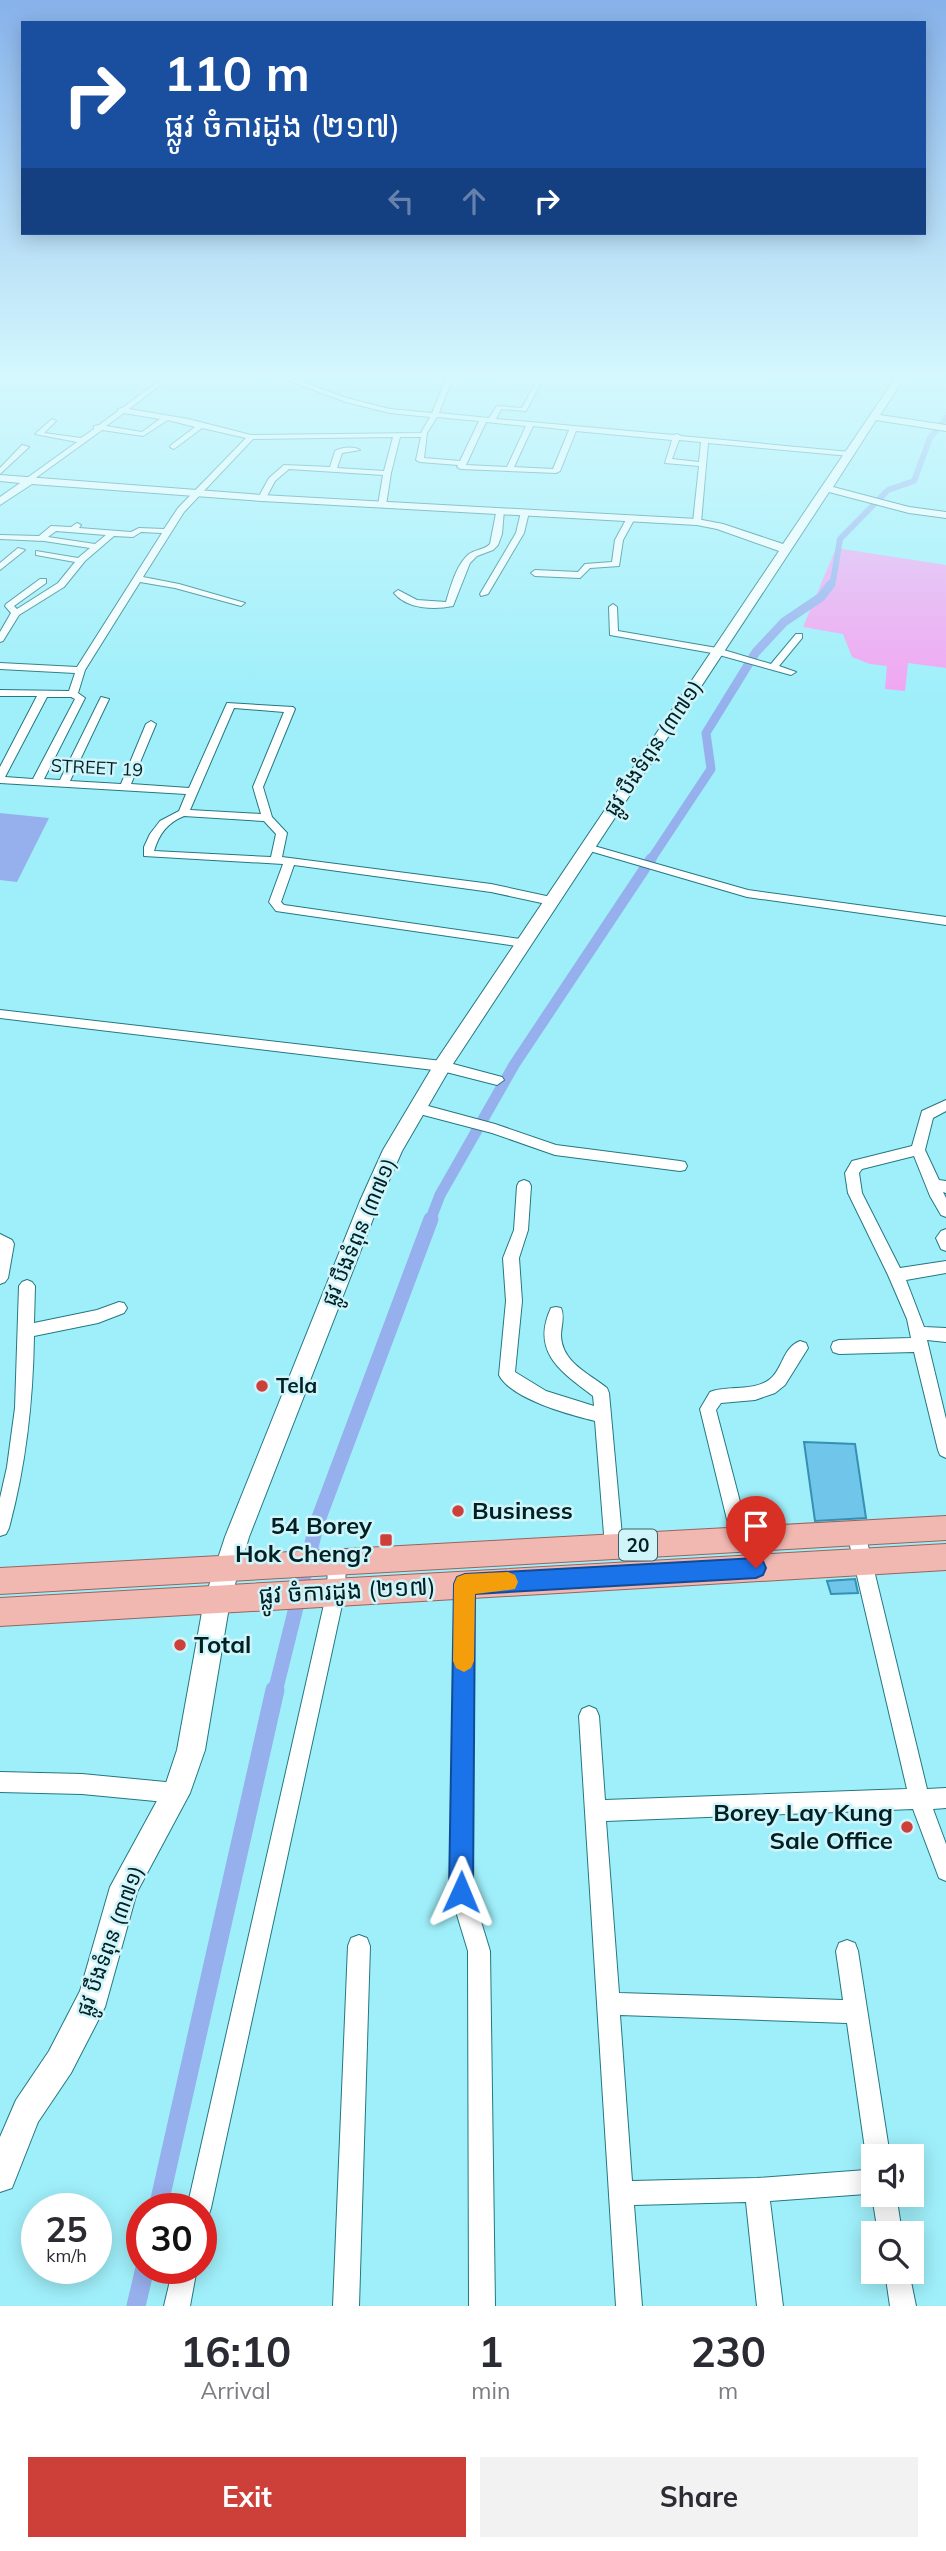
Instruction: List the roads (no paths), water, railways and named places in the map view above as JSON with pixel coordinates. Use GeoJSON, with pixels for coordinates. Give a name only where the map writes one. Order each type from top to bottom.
{"type":"FeatureCollection","features":[{"type":"Feature","properties":{"kind":"main road"},"geometry":{"type":"LineString","coordinates":[[0,502],[28,482]]}},
{"type":"Feature","properties":{"kind":"main road"},"geometry":{"type":"LineString","coordinates":[[49,482],[197,494],[697,522],[719,526],[785,549]]}},
{"type":"Feature","properties":{"kind":"main road","name":"ផ្លូវ បឹងទំពុន (៣៧១)"},"geometry":{"type":"LineString","coordinates":[[0,2176],[27,2111],[60,2062],[94,1996],[124,1887],[176,1793],[191,1750],[217,1601],[227,1567],[359,1228],[393,1150],[442,1066],[831,482]]}},
{"type":"Feature","properties":{"kind":"main road"},"geometry":{"type":"LineString","coordinates":[[826,488],[890,506],[946,515]]}},
{"type":"Feature","properties":{"kind":"main road","name":"ផ្លូវ ចំការដូង (២១៧)"},"geometry":{"type":"LineString","coordinates":[[0,1581],[946,1528]]}},
{"type":"Feature","properties":{"kind":"main road","name":"ផ្លូវ ចំការដូង (២១៧)"},"geometry":{"type":"LineString","coordinates":[[0,1612],[946,1557]]}},
{"type":"Feature","properties":{"kind":"street"},"geometry":{"type":"LineString","coordinates":[[73,694],[80,670],[166,531],[209,482]]}},
{"type":"Feature","properties":{"kind":"street"},"geometry":{"type":"LineString","coordinates":[[262,498],[271,482]]}},
{"type":"Feature","properties":{"kind":"street"},"geometry":{"type":"LineString","coordinates":[[382,505],[386,482]]}},
{"type":"Feature","properties":{"kind":"street"},"geometry":{"type":"LineString","coordinates":[[697,522],[700,482]]}},
{"type":"Feature","properties":{"kind":"street"},"geometry":{"type":"LineString","coordinates":[[398,593],[402,599],[427,604],[450,604],[457,581],[473,554],[488,551],[495,544],[500,510]]}},
{"type":"Feature","properties":{"kind":"street"},"geometry":{"type":"LineString","coordinates":[[484,594],[520,533],[525,512]]}},
{"type":"Feature","properties":{"kind":"street"},"geometry":{"type":"LineString","coordinates":[[536,573],[577,575],[583,573],[588,566],[616,564],[619,540],[631,518]]}},
{"type":"Feature","properties":{"kind":"street"},"geometry":{"type":"LineString","coordinates":[[42,538],[54,528],[75,527],[132,535],[139,530],[166,531]]}},
{"type":"Feature","properties":{"kind":"street"},"geometry":{"type":"LineString","coordinates":[[9,608],[61,585],[80,561],[113,533]]}},
{"type":"Feature","properties":{"kind":"street"},"geometry":{"type":"LineString","coordinates":[[0,537],[42,538],[96,547]]}},
{"type":"Feature","properties":{"kind":"street"},"geometry":{"type":"LineString","coordinates":[[0,567],[4,559],[21,551]]}},
{"type":"Feature","properties":{"kind":"street"},"geometry":{"type":"LineString","coordinates":[[39,553],[80,561]]}},
{"type":"Feature","properties":{"kind":"street"},"geometry":{"type":"LineString","coordinates":[[27,578],[61,585]]}},
{"type":"Feature","properties":{"kind":"street"},"geometry":{"type":"LineString","coordinates":[[136,579],[173,583],[240,603]]}},
{"type":"Feature","properties":{"kind":"street"},"geometry":{"type":"LineString","coordinates":[[0,639],[9,608],[43,581]]}},
{"type":"Feature","properties":{"kind":"street"},"geometry":{"type":"LineString","coordinates":[[613,607],[613,633],[717,652],[791,672]]}},
{"type":"Feature","properties":{"kind":"street"},"geometry":{"type":"LineString","coordinates":[[773,667],[799,636]]}},
{"type":"Feature","properties":{"kind":"street"},"geometry":{"type":"LineString","coordinates":[[0,666],[80,670]]}},
{"type":"Feature","properties":{"kind":"street"},"geometry":{"type":"LineString","coordinates":[[0,693],[73,694],[80,698],[37,782]]}},
{"type":"Feature","properties":{"kind":"street"},"geometry":{"type":"LineString","coordinates":[[0,779],[43,694]]}},
{"type":"Feature","properties":{"kind":"street"},"geometry":{"type":"LineString","coordinates":[[64,783],[104,699]]}},
{"type":"Feature","properties":{"kind":"street"},"geometry":{"type":"LineString","coordinates":[[183,813],[230,705],[289,709],[258,787],[267,818],[282,833],[276,860]]}},
{"type":"Feature","properties":{"kind":"street"},"geometry":{"type":"LineString","coordinates":[[125,786],[151,724]]}},
{"type":"Feature","properties":{"kind":"street","name":"STREET 19"},"geometry":{"type":"LineString","coordinates":[[0,779],[192,791]]}},
{"type":"Feature","properties":{"kind":"street"},"geometry":{"type":"LineString","coordinates":[[267,818],[183,813],[166,819],[148,854],[290,861],[491,888],[551,901]]}},
{"type":"Feature","properties":{"kind":"street"},"geometry":{"type":"LineString","coordinates":[[587,847],[747,893],[946,921]]}},
{"type":"Feature","properties":{"kind":"street"},"geometry":{"type":"LineString","coordinates":[[290,861],[275,902],[279,908],[523,943]]}},
{"type":"Feature","properties":{"kind":"street"},"geometry":{"type":"LineString","coordinates":[[0,1014],[442,1066],[497,1080]]}},
{"type":"Feature","properties":{"kind":"street"},"geometry":{"type":"LineString","coordinates":[[946,1105],[927,1115],[918,1150],[940,1186],[937,1196],[946,1211]]}},
{"type":"Feature","properties":{"kind":"street"},"geometry":{"type":"LineString","coordinates":[[417,1108],[495,1129],[555,1150],[680,1166]]}},
{"type":"Feature","properties":{"kind":"street"},"geometry":{"type":"LineString","coordinates":[[918,1150],[901,1156],[863,1162],[856,1165],[852,1173],[855,1193],[915,1319],[946,1450]]}},
{"type":"Feature","properties":{"kind":"street"},"geometry":{"type":"LineString","coordinates":[[524,1186],[522,1230],[511,1258],[514,1301],[507,1375],[526,1389],[559,1404],[603,1416]]}},
{"type":"Feature","properties":{"kind":"street"},"geometry":{"type":"LineString","coordinates":[[946,1235],[943,1238],[946,1245]]}},
{"type":"Feature","properties":{"kind":"street"},"geometry":{"type":"LineString","coordinates":[[0,1240],[7,1244],[0,1278]]}},
{"type":"Feature","properties":{"kind":"street"},"geometry":{"type":"LineString","coordinates":[[896,1275],[946,1267]]}},
{"type":"Feature","properties":{"kind":"street"},"geometry":{"type":"LineString","coordinates":[[0,1528],[18,1467],[21,1441],[27,1380],[27,1286]]}},
{"type":"Feature","properties":{"kind":"street"},"geometry":{"type":"LineString","coordinates":[[27,1331],[98,1316],[119,1308]]}},
{"type":"Feature","properties":{"kind":"street"},"geometry":{"type":"LineString","coordinates":[[556,1313],[552,1336],[554,1351],[568,1368],[601,1393],[614,1547]]}},
{"type":"Feature","properties":{"kind":"street"},"geometry":{"type":"LineString","coordinates":[[839,1347],[946,1335]]}},
{"type":"Feature","properties":{"kind":"street"},"geometry":{"type":"LineString","coordinates":[[741,1540],[708,1409],[716,1397],[761,1391],[776,1384],[789,1357],[800,1348]]}},
{"type":"Feature","properties":{"kind":"street"},"geometry":{"type":"LineString","coordinates":[[856,1533],[919,1799],[946,1871]]}},
{"type":"Feature","properties":{"kind":"street"},"geometry":{"type":"LineString","coordinates":[[202,2193],[332,1591],[333,1562]]}},
{"type":"Feature","properties":{"kind":"street"},"geometry":{"type":"LineString","coordinates":[[465,1584],[461,1892],[479,1951],[482,2306]]}},
{"type":"Feature","properties":{"kind":"street"},"geometry":{"type":"LineString","coordinates":[[589,1716],[629,2306]]}},
{"type":"Feature","properties":{"kind":"street"},"geometry":{"type":"LineString","coordinates":[[0,1783],[82,1784],[176,1793]]}},
{"type":"Feature","properties":{"kind":"street"},"geometry":{"type":"LineString","coordinates":[[594,1811],[946,1798]]}},
{"type":"Feature","properties":{"kind":"street"},"geometry":{"type":"LineString","coordinates":[[346,2306],[359,1946]]}},
{"type":"Feature","properties":{"kind":"street"},"geometry":{"type":"LineString","coordinates":[[847,1951],[875,2144]]}},
{"type":"Feature","properties":{"kind":"street"},"geometry":{"type":"LineString","coordinates":[[607,2004],[856,2012]]}},
{"type":"Feature","properties":{"kind":"street"},"geometry":{"type":"LineString","coordinates":[[621,2193],[757,2190],[861,2182]]}},
{"type":"Feature","properties":{"kind":"street"},"geometry":{"type":"LineString","coordinates":[[757,2190],[770,2306]]}},
{"type":"Feature","properties":{"kind":"street"},"geometry":{"type":"LineString","coordinates":[[177,2306],[182,2284]]}},
{"type":"Feature","properties":{"kind":"street"},"geometry":{"type":"LineString","coordinates":[[899,2284],[903,2306]]}},
{"type":"Feature","properties":{"kind":"water"},"geometry":{"type":"Polygon","coordinates":[[[0,813],[49,818],[17,882],[0,880],[0,813]]]}},
{"type":"Feature","properties":{"kind":"waterway"},"geometry":{"type":"LineString","coordinates":[[830,585],[840,539],[888,490],[912,482]]}},
{"type":"Feature","properties":{"kind":"waterway"},"geometry":{"type":"LineString","coordinates":[[650,861],[711,769],[706,733],[756,652],[784,622],[821,597],[831,584]]}},
{"type":"Feature","properties":{"kind":"waterway"},"geometry":{"type":"LineString","coordinates":[[430,1221],[440,1195],[514,1065],[651,859]]}},
{"type":"Feature","properties":{"kind":"waterway"},"geometry":{"type":"LineString","coordinates":[[275,1692],[317,1523],[431,1219]]}},
{"type":"Feature","properties":{"kind":"waterway"},"geometry":{"type":"LineString","coordinates":[[161,2193],[275,1690]]}},
{"type":"Feature","properties":{"kind":"waterway"},"geometry":{"type":"LineString","coordinates":[[136,2306],[141,2284]]}},
{"type":"Feature","properties":{"kind":"place","name":"Tela"},"geometry":{"type":"Point","coordinates":[262,1386]}},
{"type":"Feature","properties":{"kind":"place","name":"Business"},"geometry":{"type":"Point","coordinates":[458,1511]}},
{"type":"Feature","properties":{"kind":"place","name":"54 Borey Hok Cheng?"},"geometry":{"type":"Point","coordinates":[386,1540]}},
{"type":"Feature","properties":{"kind":"place","name":"Total"},"geometry":{"type":"Point","coordinates":[180,1645]}},
{"type":"Feature","properties":{"kind":"place","name":"Borey Lay Kung Sale Office"},"geometry":{"type":"Point","coordinates":[907,1827]}}]}
